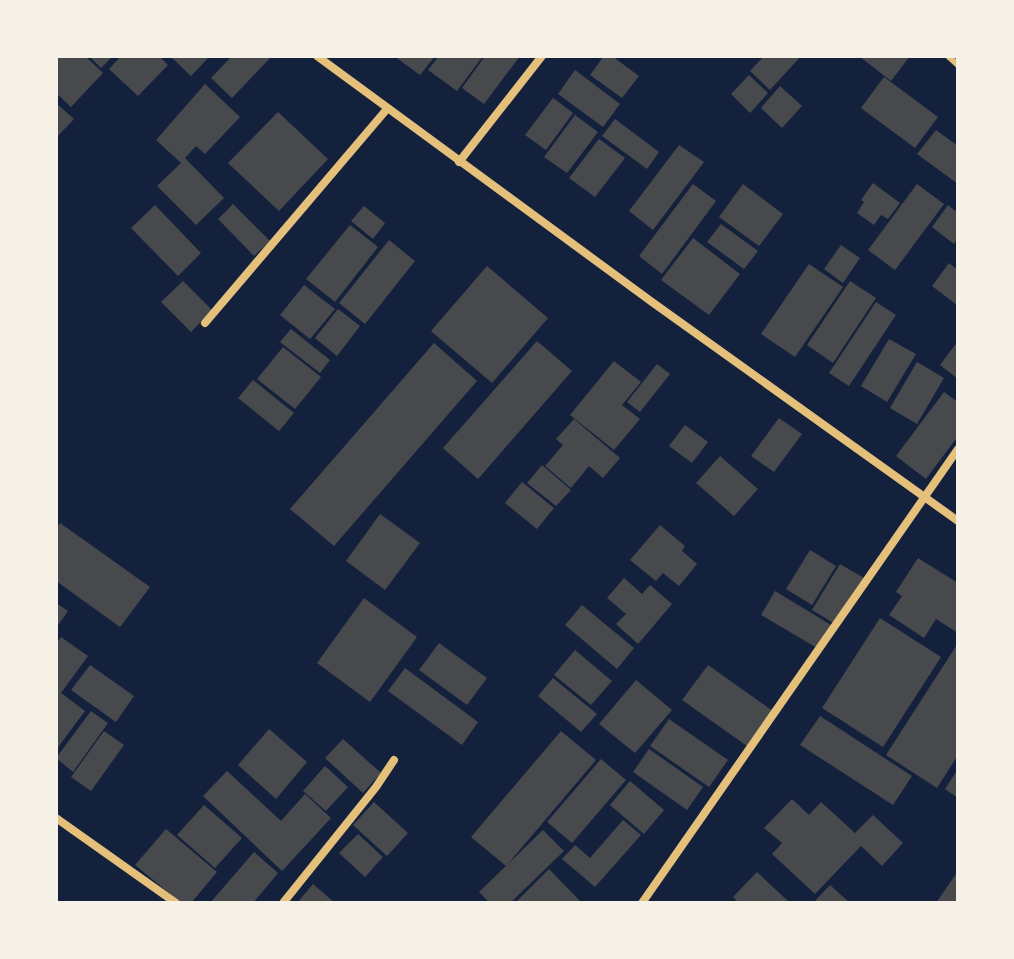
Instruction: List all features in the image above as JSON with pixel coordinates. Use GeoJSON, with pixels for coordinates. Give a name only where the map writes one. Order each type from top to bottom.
{"type":"FeatureCollection","features":[{"type":"Feature","properties":{"kind":"street"},"geometry":{"type":"LineString","coordinates":[[317,56],[459,162],[958,521]]}},
{"type":"Feature","properties":{"kind":"street"},"geometry":{"type":"LineString","coordinates":[[459,162],[542,56]]}},
{"type":"Feature","properties":{"kind":"street"},"geometry":{"type":"LineString","coordinates":[[205,323],[387,109]]}},
{"type":"Feature","properties":{"kind":"street"},"geometry":{"type":"LineString","coordinates":[[642,903],[958,449]]}},
{"type":"Feature","properties":{"kind":"street"},"geometry":{"type":"LineString","coordinates":[[283,903],[394,760]]}},
{"type":"Feature","properties":{"kind":"street"},"geometry":{"type":"LineString","coordinates":[[56,818],[176,903]]}},
{"type":"Feature","properties":{"kind":"lane"},"geometry":{"type":"LineString","coordinates":[[948,56],[958,65]]}},
{"type":"Feature","properties":{"kind":"building"},"geometry":{"type":"Polygon","coordinates":[[[56,56],[85,56],[103,73],[71,107],[56,93],[56,56]]]}},
{"type":"Feature","properties":{"kind":"building"},"geometry":{"type":"Polygon","coordinates":[[[89,56],[113,56],[101,68],[89,56]]]}},
{"type":"Feature","properties":{"kind":"building"},"geometry":{"type":"Polygon","coordinates":[[[121,56],[159,56],[168,65],[138,96],[109,69],[121,56]]]}},
{"type":"Feature","properties":{"kind":"building"},"geometry":{"type":"Polygon","coordinates":[[[170,56],[210,56],[191,76],[170,56]]]}},
{"type":"Feature","properties":{"kind":"building"},"geometry":{"type":"Polygon","coordinates":[[[232,56],[272,56],[232,98],[211,78],[232,56]]]}},
{"type":"Feature","properties":{"kind":"building"},"geometry":{"type":"Polygon","coordinates":[[[394,56],[435,56],[420,75],[394,56]]]}},
{"type":"Feature","properties":{"kind":"building"},"geometry":{"type":"Polygon","coordinates":[[[439,56],[483,56],[457,91],[428,70],[439,56]]]}},
{"type":"Feature","properties":{"kind":"building"},"geometry":{"type":"Polygon","coordinates":[[[485,56],[520,56],[484,104],[462,88],[485,56]]]}},
{"type":"Feature","properties":{"kind":"building"},"geometry":{"type":"Polygon","coordinates":[[[604,56],[612,56],[639,76],[622,98],[590,75],[604,56]]]}},
{"type":"Feature","properties":{"kind":"building"},"geometry":{"type":"Polygon","coordinates":[[[764,56],[801,56],[770,90],[750,71],[764,56]]]}},
{"type":"Feature","properties":{"kind":"building"},"geometry":{"type":"Polygon","coordinates":[[[859,56],[910,56],[891,81],[859,56]]]}},
{"type":"Feature","properties":{"kind":"building"},"geometry":{"type":"Polygon","coordinates":[[[575,70],[620,104],[603,127],[558,94],[575,70]]]}},
{"type":"Feature","properties":{"kind":"building"},"geometry":{"type":"Polygon","coordinates":[[[749,75],[768,93],[750,113],[731,94],[749,75]]]}},
{"type":"Feature","properties":{"kind":"building"},"geometry":{"type":"Polygon","coordinates":[[[884,77],[938,117],[915,148],[861,108],[884,77]]]}},
{"type":"Feature","properties":{"kind":"building"},"geometry":{"type":"Polygon","coordinates":[[[205,84],[240,117],[205,154],[196,146],[185,158],[224,198],[196,225],[157,186],[181,163],[156,140],[205,84]]]}},
{"type":"Feature","properties":{"kind":"building"},"geometry":{"type":"Polygon","coordinates":[[[780,86],[802,106],[782,128],[761,108],[780,86]]]}},
{"type":"Feature","properties":{"kind":"building"},"geometry":{"type":"Polygon","coordinates":[[[553,98],[573,113],[546,150],[525,135],[553,98]]]}},
{"type":"Feature","properties":{"kind":"building"},"geometry":{"type":"Polygon","coordinates":[[[56,103],[74,119],[56,138],[56,103]]]}},
{"type":"Feature","properties":{"kind":"building"},"geometry":{"type":"Polygon","coordinates":[[[278,112],[328,159],[279,211],[228,163],[278,112]]]}},
{"type":"Feature","properties":{"kind":"building"},"geometry":{"type":"Polygon","coordinates":[[[575,115],[598,132],[567,173],[544,157],[575,115]]]}},
{"type":"Feature","properties":{"kind":"building"},"geometry":{"type":"Polygon","coordinates":[[[615,119],[659,152],[647,169],[602,136],[615,119]]]}},
{"type":"Feature","properties":{"kind":"building"},"geometry":{"type":"Polygon","coordinates":[[[936,130],[958,146],[958,184],[917,154],[936,130]]]}},
{"type":"Feature","properties":{"kind":"building"},"geometry":{"type":"Polygon","coordinates":[[[599,139],[625,158],[595,197],[569,178],[599,139]]]}},
{"type":"Feature","properties":{"kind":"building"},"geometry":{"type":"Polygon","coordinates":[[[679,145],[704,162],[653,230],[629,211],[679,145]]]}},
{"type":"Feature","properties":{"kind":"building"},"geometry":{"type":"Polygon","coordinates":[[[873,183],[900,203],[888,219],[881,215],[874,225],[857,213],[864,202],[861,200],[873,183]]]}},
{"type":"Feature","properties":{"kind":"building"},"geometry":{"type":"Polygon","coordinates":[[[693,184],[716,201],[662,274],[639,256],[693,184]]]}},
{"type":"Feature","properties":{"kind":"building"},"geometry":{"type":"Polygon","coordinates":[[[743,184],[783,214],[759,246],[719,217],[743,184]]]}},
{"type":"Feature","properties":{"kind":"building"},"geometry":{"type":"Polygon","coordinates":[[[917,184],[944,204],[895,270],[868,250],[917,184]]]}},
{"type":"Feature","properties":{"kind":"building"},"geometry":{"type":"Polygon","coordinates":[[[233,204],[270,241],[254,256],[218,219],[233,204]]]}},
{"type":"Feature","properties":{"kind":"building"},"geometry":{"type":"Polygon","coordinates":[[[155,205],[201,253],[178,276],[131,228],[155,205]]]}},
{"type":"Feature","properties":{"kind":"building"},"geometry":{"type":"Polygon","coordinates":[[[948,205],[958,213],[958,238],[954,244],[932,227],[948,205]]]}},
{"type":"Feature","properties":{"kind":"building"},"geometry":{"type":"Polygon","coordinates":[[[364,206],[385,223],[373,239],[351,221],[364,206]]]}},
{"type":"Feature","properties":{"kind":"building"},"geometry":{"type":"Polygon","coordinates":[[[721,224],[758,251],[744,269],[707,242],[721,224]]]}},
{"type":"Feature","properties":{"kind":"building"},"geometry":{"type":"Polygon","coordinates":[[[350,225],[378,247],[335,302],[306,279],[350,225]]]}},
{"type":"Feature","properties":{"kind":"building"},"geometry":{"type":"Polygon","coordinates":[[[693,238],[740,274],[709,315],[661,280],[693,238]]]}},
{"type":"Feature","properties":{"kind":"building"},"geometry":{"type":"Polygon","coordinates":[[[389,240],[415,261],[365,324],[339,303],[389,240]]]}},
{"type":"Feature","properties":{"kind":"building"},"geometry":{"type":"Polygon","coordinates":[[[841,245],[860,258],[843,283],[824,269],[841,245]]]}},
{"type":"Feature","properties":{"kind":"building"},"geometry":{"type":"Polygon","coordinates":[[[949,263],[958,270],[958,306],[932,286],[949,263]]]}},
{"type":"Feature","properties":{"kind":"building"},"geometry":{"type":"Polygon","coordinates":[[[809,264],[843,287],[795,357],[761,334],[809,264]]]}},
{"type":"Feature","properties":{"kind":"building"},"geometry":{"type":"Polygon","coordinates":[[[487,266],[548,318],[492,383],[431,331],[487,266]]]}},
{"type":"Feature","properties":{"kind":"building"},"geometry":{"type":"Polygon","coordinates":[[[183,281],[212,310],[191,332],[161,302],[183,281]]]}},
{"type":"Feature","properties":{"kind":"building"},"geometry":{"type":"Polygon","coordinates":[[[850,281],[876,298],[833,363],[807,345],[850,281]]]}},
{"type":"Feature","properties":{"kind":"building"},"geometry":{"type":"Polygon","coordinates":[[[304,285],[335,309],[310,339],[280,315],[304,285]]]}},
{"type":"Feature","properties":{"kind":"building"},"geometry":{"type":"Polygon","coordinates":[[[876,302],[896,315],[849,386],[829,373],[876,302]]]}},
{"type":"Feature","properties":{"kind":"building"},"geometry":{"type":"Polygon","coordinates":[[[338,309],[360,326],[337,356],[315,338],[338,309]]]}},
{"type":"Feature","properties":{"kind":"building"},"geometry":{"type":"Polygon","coordinates":[[[291,329],[330,360],[320,373],[280,342],[291,329]]]}},
{"type":"Feature","properties":{"kind":"building"},"geometry":{"type":"Polygon","coordinates":[[[889,339],[916,354],[887,402],[861,386],[889,339]]]}},
{"type":"Feature","properties":{"kind":"building"},"geometry":{"type":"Polygon","coordinates":[[[537,341],[572,371],[478,479],[443,448],[537,341]]]}},
{"type":"Feature","properties":{"kind":"building"},"geometry":{"type":"Polygon","coordinates":[[[958,341],[958,379],[940,365],[958,341]]]}},
{"type":"Feature","properties":{"kind":"building"},"geometry":{"type":"Polygon","coordinates":[[[434,343],[477,381],[334,546],[290,509],[434,343]]]}},
{"type":"Feature","properties":{"kind":"building"},"geometry":{"type":"Polygon","coordinates":[[[283,347],[321,377],[295,409],[257,379],[283,347]]]}},
{"type":"Feature","properties":{"kind":"building"},"geometry":{"type":"Polygon","coordinates":[[[614,361],[641,382],[622,405],[640,419],[614,450],[570,415],[614,361]]]}},
{"type":"Feature","properties":{"kind":"building"},"geometry":{"type":"Polygon","coordinates":[[[917,362],[944,378],[917,424],[890,408],[917,362]]]}},
{"type":"Feature","properties":{"kind":"building"},"geometry":{"type":"Polygon","coordinates":[[[657,364],[670,374],[640,412],[627,402],[657,364]]]}},
{"type":"Feature","properties":{"kind":"building"},"geometry":{"type":"Polygon","coordinates":[[[253,380],[294,413],[279,431],[238,398],[253,380]]]}},
{"type":"Feature","properties":{"kind":"building"},"geometry":{"type":"Polygon","coordinates":[[[944,392],[958,402],[958,436],[926,479],[896,456],[944,392]]]}},
{"type":"Feature","properties":{"kind":"building"},"geometry":{"type":"Polygon","coordinates":[[[779,418],[802,434],[774,472],[751,456],[779,418]]]}},
{"type":"Feature","properties":{"kind":"building"},"geometry":{"type":"Polygon","coordinates":[[[574,419],[620,458],[603,478],[589,466],[571,488],[545,466],[563,445],[556,439],[574,419]]]}},
{"type":"Feature","properties":{"kind":"building"},"geometry":{"type":"Polygon","coordinates":[[[685,425],[708,442],[692,463],[669,446],[685,425]]]}},
{"type":"Feature","properties":{"kind":"building"},"geometry":{"type":"Polygon","coordinates":[[[720,456],[758,489],[734,516],[696,483],[720,456]]]}},
{"type":"Feature","properties":{"kind":"building"},"geometry":{"type":"Polygon","coordinates":[[[542,465],[571,490],[556,506],[527,483],[542,465]]]}},
{"type":"Feature","properties":{"kind":"building"},"geometry":{"type":"Polygon","coordinates":[[[522,482],[554,508],[537,529],[505,503],[522,482]]]}},
{"type":"Feature","properties":{"kind":"building"},"geometry":{"type":"Polygon","coordinates":[[[380,514],[420,543],[385,590],[346,561],[380,514]]]}},
{"type":"Feature","properties":{"kind":"building"},"geometry":{"type":"Polygon","coordinates":[[[60,523],[150,587],[120,627],[56,581],[56,529],[60,523]]]}},
{"type":"Feature","properties":{"kind":"building"},"geometry":{"type":"Polygon","coordinates":[[[660,525],[685,546],[682,551],[697,564],[679,586],[663,573],[656,581],[630,560],[660,525]]]}},
{"type":"Feature","properties":{"kind":"building"},"geometry":{"type":"Polygon","coordinates":[[[810,550],[836,566],[812,605],[786,589],[810,550]]]}},
{"type":"Feature","properties":{"kind":"building"},"geometry":{"type":"Polygon","coordinates":[[[918,558],[958,583],[958,633],[936,619],[924,638],[889,615],[902,596],[896,592],[918,558]]]}},
{"type":"Feature","properties":{"kind":"building"},"geometry":{"type":"Polygon","coordinates":[[[840,564],[864,578],[835,624],[812,610],[840,564]]]}},
{"type":"Feature","properties":{"kind":"building"},"geometry":{"type":"Polygon","coordinates":[[[624,578],[642,594],[650,585],[672,604],[638,644],[616,624],[626,614],[607,598],[624,578]]]}},
{"type":"Feature","properties":{"kind":"building"},"geometry":{"type":"Polygon","coordinates":[[[775,591],[831,625],[817,648],[761,615],[775,591]]]}},
{"type":"Feature","properties":{"kind":"building"},"geometry":{"type":"Polygon","coordinates":[[[364,598],[417,637],[370,702],[317,663],[364,598]]]}},
{"type":"Feature","properties":{"kind":"building"},"geometry":{"type":"Polygon","coordinates":[[[56,603],[68,611],[56,628],[56,603]]]}},
{"type":"Feature","properties":{"kind":"building"},"geometry":{"type":"Polygon","coordinates":[[[582,605],[634,648],[617,669],[565,625],[582,605]]]}},
{"type":"Feature","properties":{"kind":"building"},"geometry":{"type":"Polygon","coordinates":[[[880,618],[941,657],[883,747],[822,708],[880,618]]]}},
{"type":"Feature","properties":{"kind":"building"},"geometry":{"type":"Polygon","coordinates":[[[61,637],[88,656],[61,693],[85,711],[56,750],[56,644],[61,637]]]}},
{"type":"Feature","properties":{"kind":"building"},"geometry":{"type":"Polygon","coordinates":[[[439,643],[487,678],[467,705],[419,670],[439,643]]]}},
{"type":"Feature","properties":{"kind":"building"},"geometry":{"type":"Polygon","coordinates":[[[958,643],[958,755],[937,788],[886,755],[958,643]]]}},
{"type":"Feature","properties":{"kind":"building"},"geometry":{"type":"Polygon","coordinates":[[[575,650],[612,681],[591,705],[554,675],[575,650]]]}},
{"type":"Feature","properties":{"kind":"building"},"geometry":{"type":"Polygon","coordinates":[[[90,665],[134,696],[116,722],[71,690],[90,665]]]}},
{"type":"Feature","properties":{"kind":"building"},"geometry":{"type":"Polygon","coordinates":[[[708,665],[773,711],[747,746],[682,700],[708,665]]]}},
{"type":"Feature","properties":{"kind":"building"},"geometry":{"type":"Polygon","coordinates":[[[405,668],[478,722],[462,745],[388,691],[405,668]]]}},
{"type":"Feature","properties":{"kind":"building"},"geometry":{"type":"Polygon","coordinates":[[[553,678],[597,714],[581,732],[538,696],[553,678]]]}},
{"type":"Feature","properties":{"kind":"building"},"geometry":{"type":"Polygon","coordinates":[[[636,680],[672,710],[635,753],[599,724],[636,680]]]}},
{"type":"Feature","properties":{"kind":"building"},"geometry":{"type":"Polygon","coordinates":[[[91,711],[108,723],[73,772],[56,758],[91,711]]]}},
{"type":"Feature","properties":{"kind":"building"},"geometry":{"type":"Polygon","coordinates":[[[820,716],[912,776],[893,805],[800,745],[820,716]]]}},
{"type":"Feature","properties":{"kind":"building"},"geometry":{"type":"Polygon","coordinates":[[[669,719],[728,760],[709,787],[650,746],[669,719]]]}},
{"type":"Feature","properties":{"kind":"building"},"geometry":{"type":"Polygon","coordinates":[[[269,729],[307,762],[276,799],[238,765],[269,729]]]}},
{"type":"Feature","properties":{"kind":"building"},"geometry":{"type":"Polygon","coordinates":[[[104,731],[124,745],[91,791],[71,777],[104,731]]]}},
{"type":"Feature","properties":{"kind":"building"},"geometry":{"type":"Polygon","coordinates":[[[561,731],[596,760],[506,866],[471,837],[561,731]]]}},
{"type":"Feature","properties":{"kind":"building"},"geometry":{"type":"Polygon","coordinates":[[[343,739],[381,773],[363,793],[325,758],[343,739]]]}},
{"type":"Feature","properties":{"kind":"building"},"geometry":{"type":"Polygon","coordinates":[[[649,749],[703,787],[687,810],[633,772],[649,749]]]}},
{"type":"Feature","properties":{"kind":"building"},"geometry":{"type":"Polygon","coordinates":[[[601,759],[626,780],[572,843],[547,822],[601,759]]]}},
{"type":"Feature","properties":{"kind":"building"},"geometry":{"type":"Polygon","coordinates":[[[325,766],[348,787],[326,811],[303,791],[325,766]]]}},
{"type":"Feature","properties":{"kind":"building"},"geometry":{"type":"Polygon","coordinates":[[[958,769],[958,798],[945,789],[958,769]]]}},
{"type":"Feature","properties":{"kind":"building"},"geometry":{"type":"Polygon","coordinates":[[[227,771],[281,821],[305,794],[331,818],[282,871],[203,796],[227,771]]]}},
{"type":"Feature","properties":{"kind":"building"},"geometry":{"type":"Polygon","coordinates":[[[630,781],[664,810],[644,834],[610,805],[630,781]]]}},
{"type":"Feature","properties":{"kind":"building"},"geometry":{"type":"Polygon","coordinates":[[[792,799],[809,815],[821,802],[855,833],[873,815],[903,843],[882,866],[861,846],[815,894],[772,854],[782,843],[764,828],[792,799]]]}},
{"type":"Feature","properties":{"kind":"building"},"geometry":{"type":"Polygon","coordinates":[[[374,802],[408,833],[387,856],[353,825],[374,802]]]}},
{"type":"Feature","properties":{"kind":"building"},"geometry":{"type":"Polygon","coordinates":[[[204,805],[242,838],[215,868],[177,835],[204,805]]]}},
{"type":"Feature","properties":{"kind":"building"},"geometry":{"type":"Polygon","coordinates":[[[623,820],[641,835],[595,887],[562,859],[575,845],[590,858],[623,820]]]}},
{"type":"Feature","properties":{"kind":"building"},"geometry":{"type":"Polygon","coordinates":[[[166,829],[217,872],[191,903],[181,903],[135,865],[166,829]]]}},
{"type":"Feature","properties":{"kind":"building"},"geometry":{"type":"Polygon","coordinates":[[[543,830],[564,851],[510,903],[490,903],[479,892],[543,830]]]}},
{"type":"Feature","properties":{"kind":"building"},"geometry":{"type":"Polygon","coordinates":[[[358,834],[383,857],[365,877],[339,853],[358,834]]]}},
{"type":"Feature","properties":{"kind":"building"},"geometry":{"type":"Polygon","coordinates":[[[254,852],[278,873],[253,903],[210,903],[254,852]]]}},
{"type":"Feature","properties":{"kind":"building"},"geometry":{"type":"Polygon","coordinates":[[[549,869],[582,903],[515,903],[549,869]]]}},
{"type":"Feature","properties":{"kind":"building"},"geometry":{"type":"Polygon","coordinates":[[[958,871],[958,903],[936,903],[958,871]]]}},
{"type":"Feature","properties":{"kind":"building"},"geometry":{"type":"Polygon","coordinates":[[[757,872],[790,903],[739,903],[733,897],[757,872]]]}},
{"type":"Feature","properties":{"kind":"building"},"geometry":{"type":"Polygon","coordinates":[[[313,884],[335,903],[297,903],[313,884]]]}},
{"type":"Feature","properties":{"kind":"building"},"geometry":{"type":"Polygon","coordinates":[[[830,885],[850,903],[813,903],[830,885]]]}}]}
